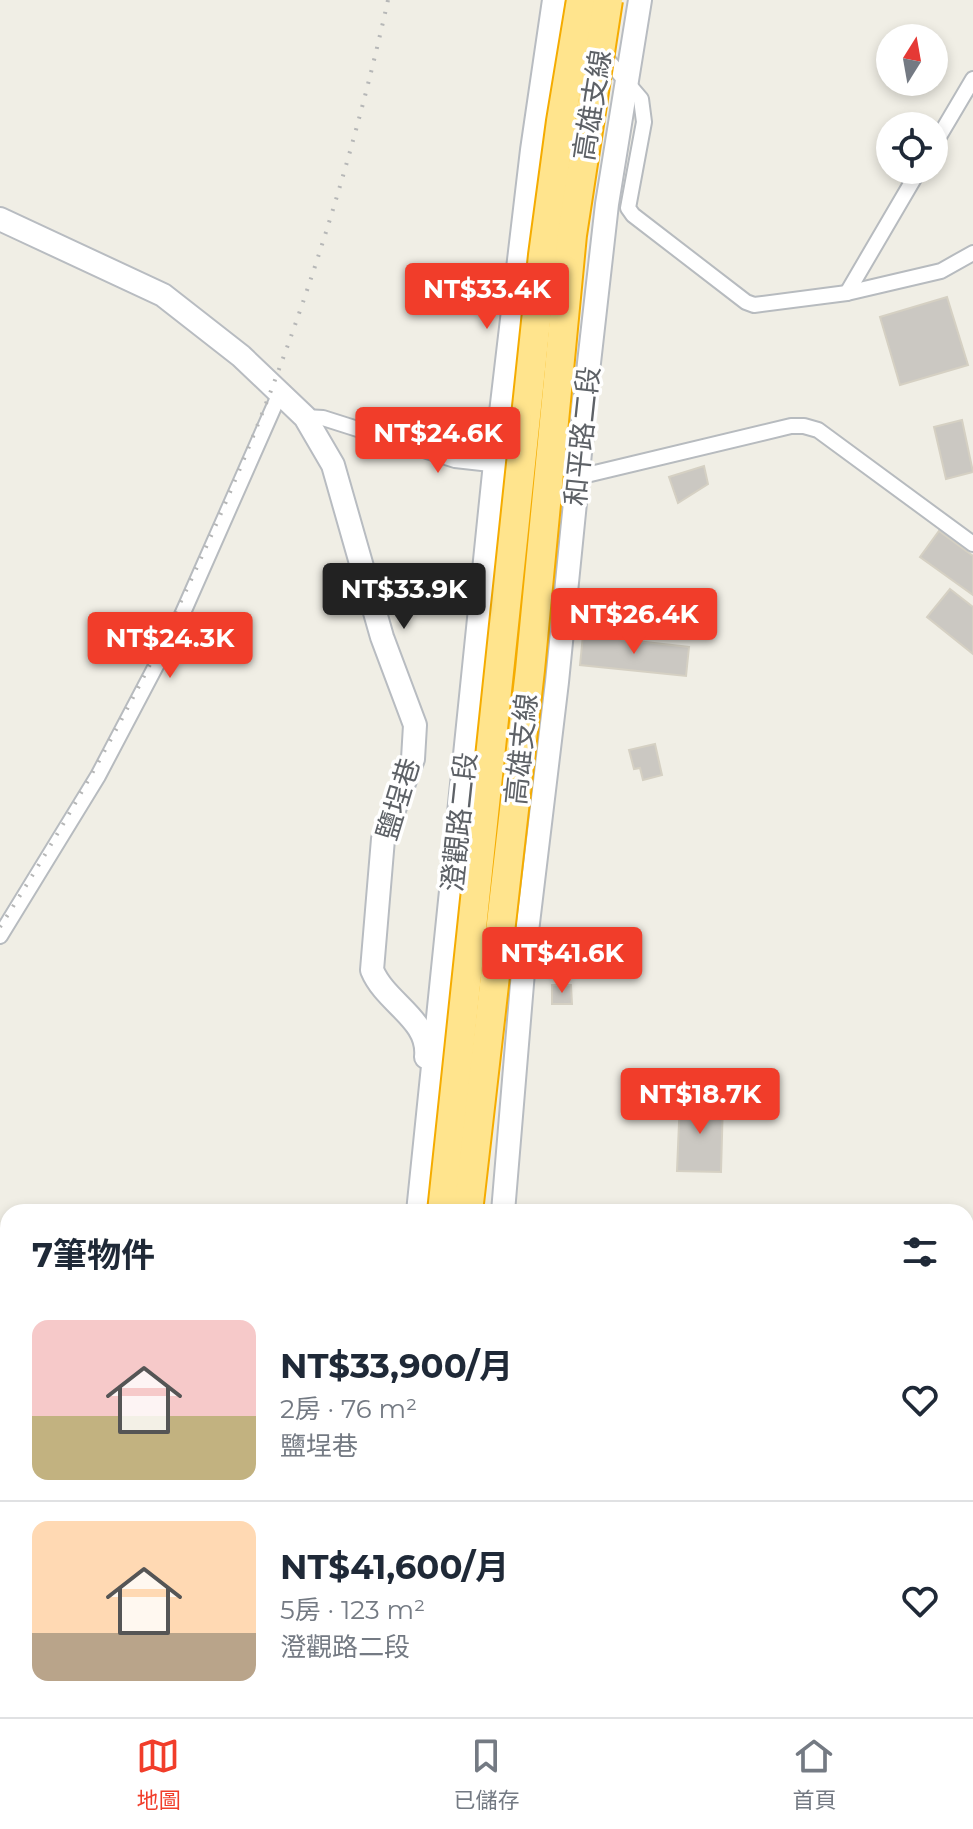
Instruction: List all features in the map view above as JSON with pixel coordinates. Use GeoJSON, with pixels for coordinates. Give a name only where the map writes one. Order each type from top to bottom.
{"type":"FeatureCollection","features":[{"type":"Feature","properties":{"kind":"highway","name":"高雄支線"},"geometry":{"type":"LineString","coordinates":[[469,1204],[530,670],[572,235],[608,0]]}},
{"type":"Feature","properties":{"kind":"highway","name":"高雄支線"},"geometry":{"type":"LineString","coordinates":[[443,1204],[543,255],[561,121],[560,1]]}},
{"type":"Feature","properties":{"kind":"street","name":"和平路二段"},"geometry":{"type":"LineString","coordinates":[[504,1204],[525,948],[557,682],[607,204],[640,0]]}},
{"type":"Feature","properties":{"kind":"street"},"geometry":{"type":"LineString","coordinates":[[560,1],[641,99],[644,122],[628,208],[633,215],[754,305],[847,293],[941,271],[973,253]]}},
{"type":"Feature","properties":{"kind":"street"},"geometry":{"type":"LineString","coordinates":[[495,463],[532,150],[560,1]]}},
{"type":"Feature","properties":{"kind":"street"},"geometry":{"type":"LineString","coordinates":[[948,121],[973,79]]}},
{"type":"Feature","properties":{"kind":"street"},"geometry":{"type":"LineString","coordinates":[[847,293],[911,184]]}},
{"type":"Feature","properties":{"kind":"street","name":"鹽埕巷"},"geometry":{"type":"LineString","coordinates":[[0,219],[163,295],[241,356],[305,417],[336,475],[382,637],[415,725],[413,759],[383,839],[372,970],[377,981],[423,1030],[427,1045],[414,1175],[406,1204]]}},
{"type":"Feature","properties":{"kind":"street"},"geometry":{"type":"LineString","coordinates":[[0,936],[98,776],[178,624],[280,393]]}},
{"type":"Feature","properties":{"kind":"street"},"geometry":{"type":"LineString","coordinates":[[305,417],[323,418],[472,464],[495,463],[578,477],[791,426],[804,426],[818,430],[973,544]]}},
{"type":"Feature","properties":{"kind":"street","name":"澄觀路二段"},"geometry":{"type":"LineString","coordinates":[[419,1204],[495,463]]}},
{"type":"Feature","properties":{"kind":"building"},"geometry":{"type":"Polygon","coordinates":[[[947,297],[968,365],[900,385],[880,317],[947,297]]]}},
{"type":"Feature","properties":{"kind":"building"},"geometry":{"type":"Polygon","coordinates":[[[962,420],[973,472],[946,479],[934,427],[962,420]]]}},
{"type":"Feature","properties":{"kind":"building"},"geometry":{"type":"Polygon","coordinates":[[[704,466],[708,484],[678,503],[669,477],[704,466]]]}},
{"type":"Feature","properties":{"kind":"building"},"geometry":{"type":"Polygon","coordinates":[[[939,531],[973,556],[973,595],[920,557],[939,531]]]}},
{"type":"Feature","properties":{"kind":"building"},"geometry":{"type":"Polygon","coordinates":[[[950,589],[973,607],[973,654],[927,617],[950,589]]]}},
{"type":"Feature","properties":{"kind":"building"},"geometry":{"type":"Polygon","coordinates":[[[583,635],[689,647],[686,676],[580,665],[583,635]]]}},
{"type":"Feature","properties":{"kind":"building"},"geometry":{"type":"Polygon","coordinates":[[[655,744],[662,775],[643,780],[640,768],[634,769],[629,750],[655,744]]]}},
{"type":"Feature","properties":{"kind":"building"},"geometry":{"type":"Polygon","coordinates":[[[552,985],[571,985],[572,1004],[552,1004],[552,985]]]}},
{"type":"Feature","properties":{"kind":"building"},"geometry":{"type":"Polygon","coordinates":[[[680,1099],[723,1101],[721,1172],[677,1171],[680,1099]]]}},
{"type":"Feature","properties":{"kind":"railway"},"geometry":{"type":"LineString","coordinates":[[0,927],[66,819],[127,709],[235,481],[281,363],[322,244],[358,123],[388,0]]}}]}
